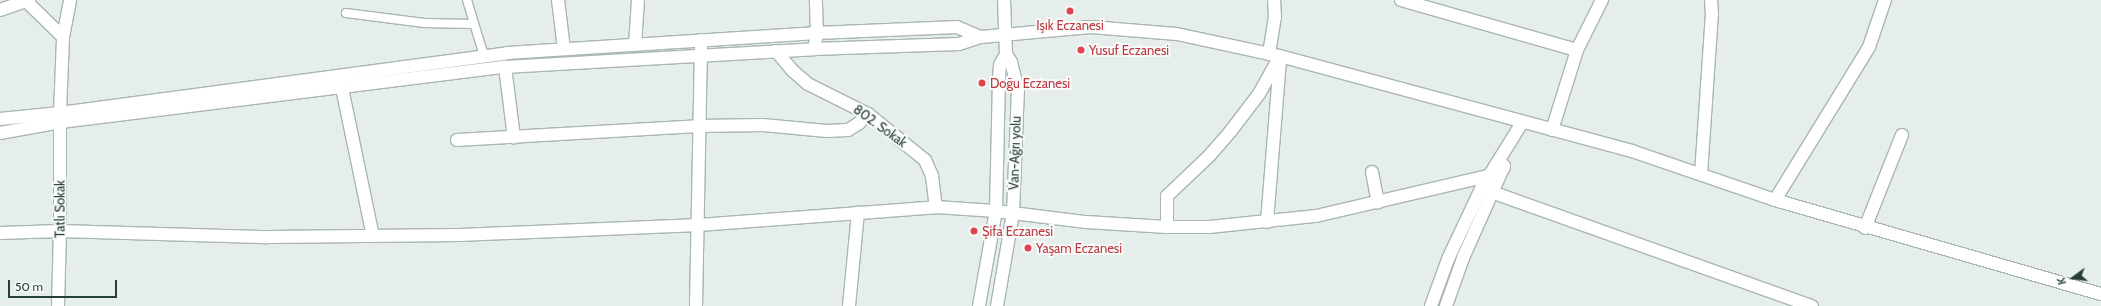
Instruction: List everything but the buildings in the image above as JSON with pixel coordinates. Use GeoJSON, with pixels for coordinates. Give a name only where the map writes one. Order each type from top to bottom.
{"type":"FeatureCollection","features":[{"type":"Feature","properties":{"kind":"street"},"geometry":{"type":"LineString","coordinates":[[0,10],[27,0],[63,37]]}},
{"type":"Feature","properties":{"kind":"street","name":"Tatlı Sokak"},"geometry":{"type":"LineString","coordinates":[[58,306],[60,231],[60,117],[63,37],[70,0]]}},
{"type":"Feature","properties":{"kind":"street"},"geometry":{"type":"LineString","coordinates":[[558,0],[564,49]]}},
{"type":"Feature","properties":{"kind":"street"},"geometry":{"type":"LineString","coordinates":[[635,45],[638,0]]}},
{"type":"Feature","properties":{"kind":"street"},"geometry":{"type":"LineString","coordinates":[[814,49],[817,33],[816,0]]}},
{"type":"Feature","properties":{"kind":"street","name":"Van-Ağrı yolu"},"geometry":{"type":"LineString","coordinates":[[997,306],[1013,213],[1018,90],[1015,73],[1006,54],[1004,0]]}},
{"type":"Feature","properties":{"kind":"street"},"geometry":{"type":"LineString","coordinates":[[1267,222],[1275,55],[1274,0]]}},
{"type":"Feature","properties":{"kind":"street"},"geometry":{"type":"LineString","coordinates":[[1401,0],[1577,50]]}},
{"type":"Feature","properties":{"kind":"street"},"geometry":{"type":"LineString","coordinates":[[1552,130],[1577,50],[1602,0]]}},
{"type":"Feature","properties":{"kind":"street"},"geometry":{"type":"LineString","coordinates":[[1701,174],[1712,14],[1711,0]]}},
{"type":"Feature","properties":{"kind":"street"},"geometry":{"type":"LineString","coordinates":[[1775,200],[1869,47],[1886,0]]}},
{"type":"Feature","properties":{"kind":"street"},"geometry":{"type":"LineString","coordinates":[[0,133],[60,117],[484,56],[701,40],[957,27],[981,37]]}},
{"type":"Feature","properties":{"kind":"street"},"geometry":{"type":"LineString","coordinates":[[0,118],[60,117],[342,88],[505,67],[814,49],[960,44],[981,37],[1091,27],[1177,34],[1275,55],[1522,123],[1632,151],[1775,200],[1865,228],[2101,294]]}},
{"type":"Feature","properties":{"kind":"street"},"geometry":{"type":"LineString","coordinates":[[696,306],[699,225],[698,126],[702,56],[701,40]]}},
{"type":"Feature","properties":{"kind":"street","name":"802. Sokak"},"geometry":{"type":"LineString","coordinates":[[776,51],[793,71],[808,84],[868,114],[929,165],[936,207]]}},
{"type":"Feature","properties":{"kind":"street"},"geometry":{"type":"LineString","coordinates":[[978,306],[996,211],[999,77],[1000,65],[1006,54]]}},
{"type":"Feature","properties":{"kind":"street"},"geometry":{"type":"LineString","coordinates":[[1167,227],[1167,196],[1210,155],[1230,132],[1259,94],[1275,55]]}},
{"type":"Feature","properties":{"kind":"street"},"geometry":{"type":"LineString","coordinates":[[505,67],[514,137]]}},
{"type":"Feature","properties":{"kind":"street"},"geometry":{"type":"LineString","coordinates":[[342,88],[373,236]]}},
{"type":"Feature","properties":{"kind":"street"},"geometry":{"type":"LineString","coordinates":[[457,140],[698,126],[763,125],[826,131],[848,130],[859,123],[868,114]]}},
{"type":"Feature","properties":{"kind":"street"},"geometry":{"type":"LineString","coordinates":[[1446,306],[1463,258],[1522,123]]}},
{"type":"Feature","properties":{"kind":"street"},"geometry":{"type":"LineString","coordinates":[[1431,306],[1448,259],[1481,189],[1522,123]]}},
{"type":"Feature","properties":{"kind":"street"},"geometry":{"type":"LineString","coordinates":[[1865,228],[1902,134]]}},
{"type":"Feature","properties":{"kind":"street"},"geometry":{"type":"LineString","coordinates":[[0,233],[60,231],[268,237],[460,235],[699,225],[936,207],[996,211],[1086,222],[1167,227],[1209,227],[1316,216],[1488,176],[1503,169]]}},
{"type":"Feature","properties":{"kind":"street"},"geometry":{"type":"LineString","coordinates":[[1372,172],[1378,202]]}},
{"type":"Feature","properties":{"kind":"street"},"geometry":{"type":"LineString","coordinates":[[1481,189],[1812,306]]}},
{"type":"Feature","properties":{"kind":"street"},"geometry":{"type":"LineString","coordinates":[[849,306],[858,212]]}},
{"type":"Feature","properties":{"kind":"street"},"geometry":{"type":"LineString","coordinates":[[2080,288],[2101,299]]}},
{"type":"Feature","properties":{"kind":"lane"},"geometry":{"type":"LineString","coordinates":[[467,0],[484,56]]}},
{"type":"Feature","properties":{"kind":"lane"},"geometry":{"type":"LineString","coordinates":[[346,13],[424,23],[474,24]]}},
{"type":"Feature","properties":{"kind":"place","name":"Işık Eczanesi"},"geometry":{"type":"Point","coordinates":[1070,11]}},
{"type":"Feature","properties":{"kind":"place","name":"Yusuf Eczanesi"},"geometry":{"type":"Point","coordinates":[1081,50]}},
{"type":"Feature","properties":{"kind":"place","name":"Doğu Eczanesi"},"geometry":{"type":"Point","coordinates":[982,83]}},
{"type":"Feature","properties":{"kind":"place","name":"Şifa Eczanesi"},"geometry":{"type":"Point","coordinates":[974,231]}},
{"type":"Feature","properties":{"kind":"place","name":"Yaşam Eczanesi"},"geometry":{"type":"Point","coordinates":[1028,248]}}]}
